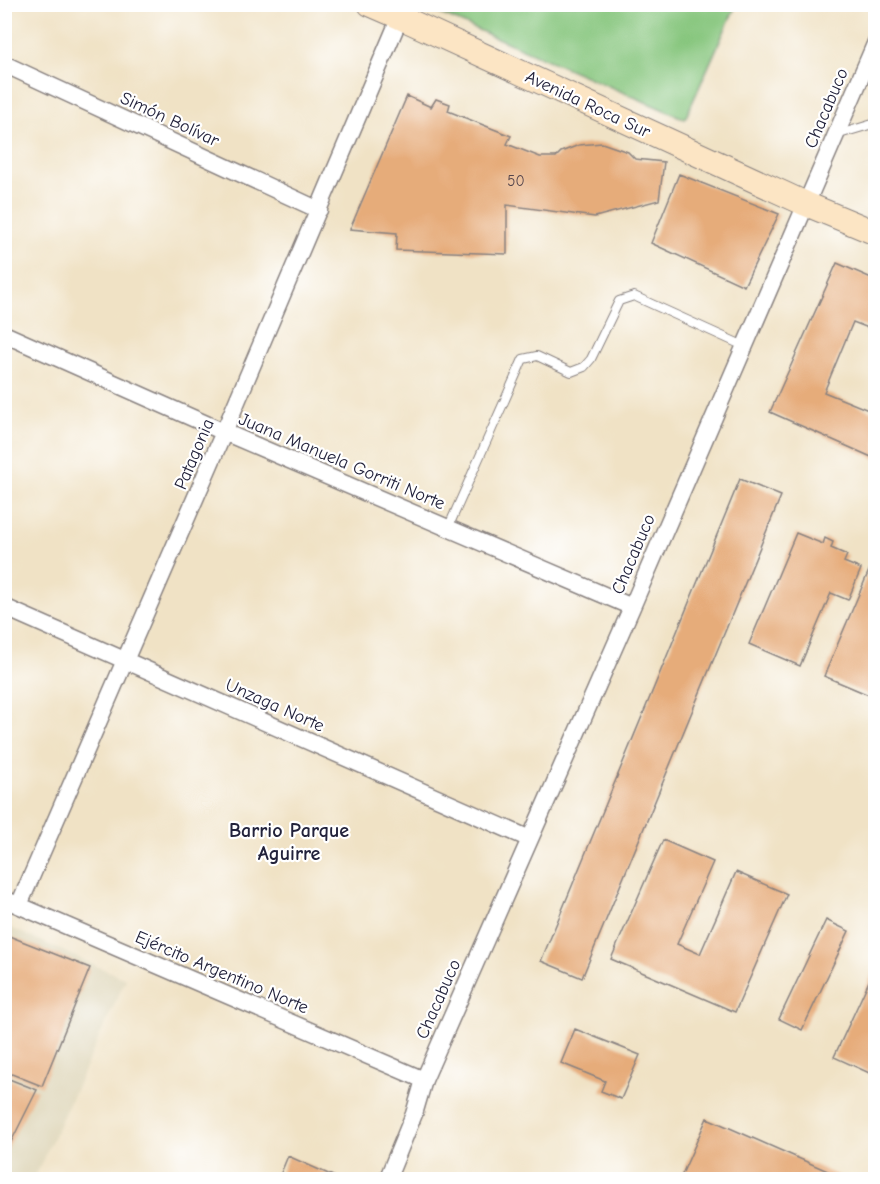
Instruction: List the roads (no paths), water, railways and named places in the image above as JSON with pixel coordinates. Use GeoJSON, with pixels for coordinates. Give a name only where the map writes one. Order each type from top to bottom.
{"type":"FeatureCollection","features":[{"type":"Feature","properties":{"kind":"main road","name":"Avenida Roca Sur"},"geometry":{"type":"LineString","coordinates":[[370,4],[806,204],[876,232]]}},
{"type":"Feature","properties":{"kind":"street","name":"Patagonia"},"geometry":{"type":"LineString","coordinates":[[12,902],[125,660],[400,17]]}},
{"type":"Feature","properties":{"kind":"street","name":"Chacabuco"},"geometry":{"type":"LineString","coordinates":[[387,1179],[414,1114],[424,1080],[632,607],[876,42]]}},
{"type":"Feature","properties":{"kind":"street","name":"Simón Bolívar"},"geometry":{"type":"LineString","coordinates":[[4,64],[319,210]]}},
{"type":"Feature","properties":{"kind":"street","name":"Juana Manuela Gorriti Norte"},"geometry":{"type":"LineString","coordinates":[[4,334],[224,432],[632,607]]}},
{"type":"Feature","properties":{"kind":"street","name":"Unzaga Norte"},"geometry":{"type":"LineString","coordinates":[[4,607],[530,839]]}},
{"type":"Feature","properties":{"kind":"street","name":"Ejército Argentino Norte"},"geometry":{"type":"LineString","coordinates":[[12,902],[424,1080]]}},
{"type":"Feature","properties":{"kind":"lane"},"geometry":{"type":"LineString","coordinates":[[836,135],[876,123]]}},
{"type":"Feature","properties":{"kind":"lane"},"geometry":{"type":"LineString","coordinates":[[448,528],[523,359],[537,356],[572,372],[584,367],[591,359],[619,301],[634,296],[744,346]]}},
{"type":"Feature","properties":{"kind":"district","name":"Barrio Parque Aguirre"},"geometry":{"type":"Point","coordinates":[289,842]}}]}
